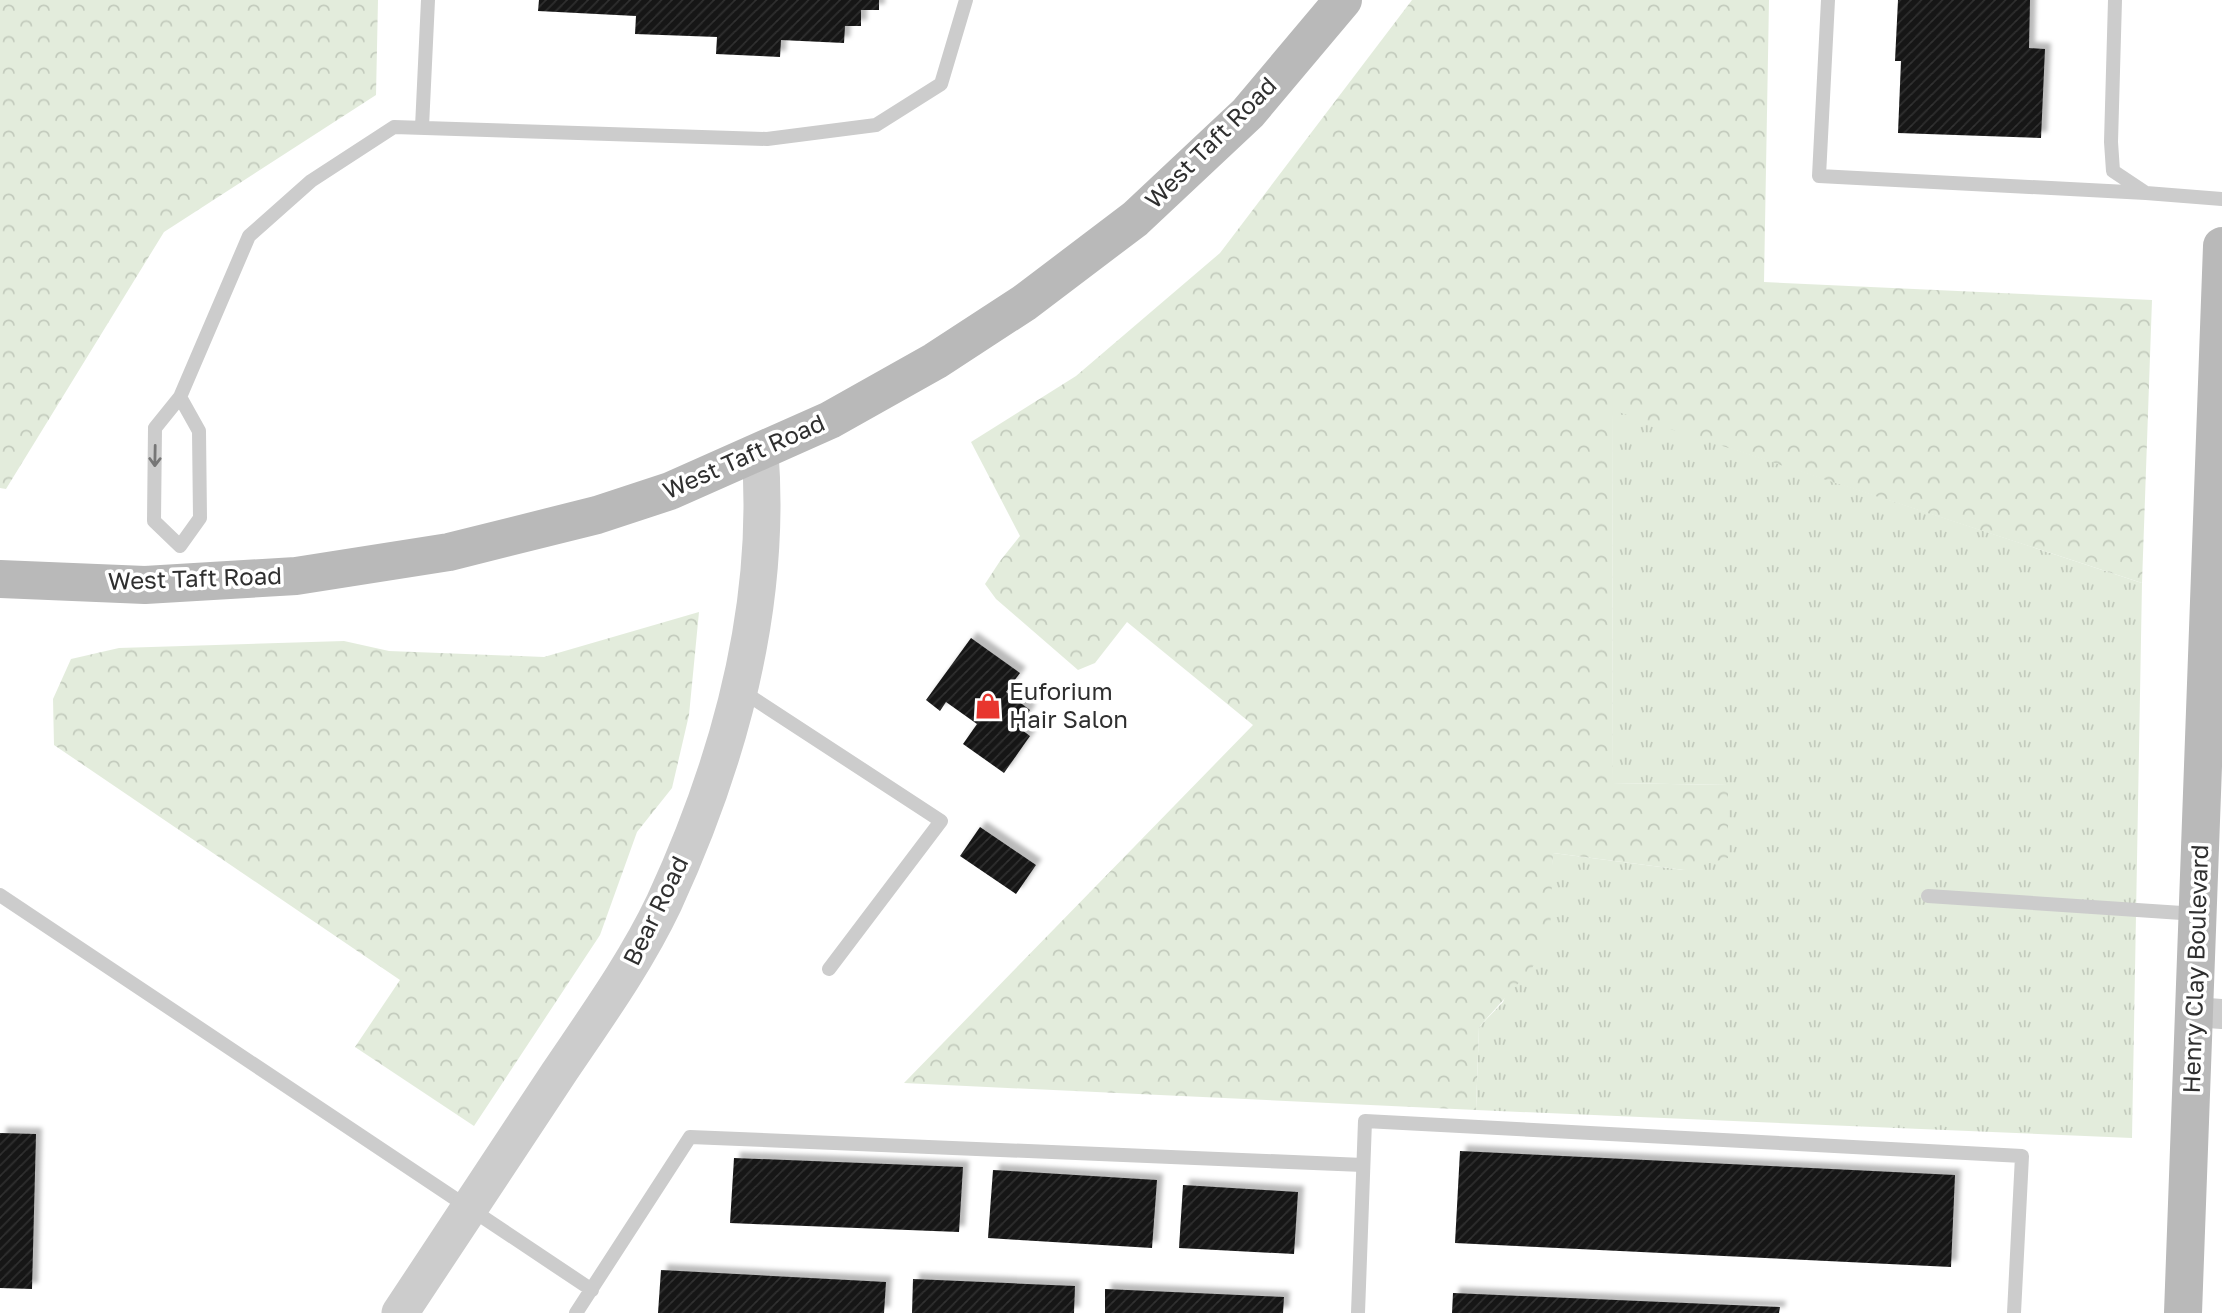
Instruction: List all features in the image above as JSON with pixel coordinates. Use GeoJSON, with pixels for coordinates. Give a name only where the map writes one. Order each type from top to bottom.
{"type":"FeatureCollection","features":[{"type":"Feature","properties":{"kind":"main road","name":"West Taft Road"},"geometry":{"type":"LineString","coordinates":[[0,579],[145,585],[179,564],[296,576],[449,552],[597,515],[670,491],[830,420],[935,361],[1024,303],[1135,219],[1248,114],[1343,0]]}},
{"type":"Feature","properties":{"kind":"main road","name":"Henry Clay Boulevard"},"geometry":{"type":"LineString","coordinates":[[2183,1313],[2208,1013],[2198,914],[2222,246]]}},
{"type":"Feature","properties":{"kind":"street","name":"Bear Road"},"geometry":{"type":"LineString","coordinates":[[400,1313],[627,970],[663,904],[711,790],[741,691],[761,566],[760,452]]}},
{"type":"Feature","properties":{"kind":"lane"},"geometry":{"type":"LineString","coordinates":[[422,127],[428,0]]}},
{"type":"Feature","properties":{"kind":"lane"},"geometry":{"type":"LineString","coordinates":[[179,564],[154,521],[155,428],[180,397],[249,236],[311,181],[394,127],[767,139],[876,125],[941,84],[966,0]]}},
{"type":"Feature","properties":{"kind":"lane"},"geometry":{"type":"LineString","coordinates":[[1828,0],[1819,176],[2222,199]]}},
{"type":"Feature","properties":{"kind":"lane"},"geometry":{"type":"LineString","coordinates":[[2115,0],[2111,142],[2113,171],[2146,193]]}},
{"type":"Feature","properties":{"kind":"lane"},"geometry":{"type":"LineString","coordinates":[[179,564],[200,518],[199,431],[180,397]]}},
{"type":"Feature","properties":{"kind":"lane"},"geometry":{"type":"LineString","coordinates":[[741,691],[941,821],[829,969]]}},
{"type":"Feature","properties":{"kind":"lane"},"geometry":{"type":"LineString","coordinates":[[0,895],[592,1290]]}},
{"type":"Feature","properties":{"kind":"lane"},"geometry":{"type":"LineString","coordinates":[[1928,897],[2198,914]]}},
{"type":"Feature","properties":{"kind":"lane"},"geometry":{"type":"LineString","coordinates":[[1358,1313],[1365,1121],[2022,1156],[2014,1313]]}},
{"type":"Feature","properties":{"kind":"lane"},"geometry":{"type":"LineString","coordinates":[[576,1313],[690,1137],[1363,1165]]}},
{"type":"Feature","properties":{"kind":"green space"},"geometry":{"type":"Polygon","coordinates":[[[0,0],[378,0],[376,95],[164,232],[6,489],[0,488],[0,0]]]}},
{"type":"Feature","properties":{"kind":"green space"},"geometry":{"type":"Polygon","coordinates":[[[1412,0],[1769,0],[1764,282],[2152,300],[2142,583],[1612,410],[1613,783],[1728,785],[1728,858],[1684,870],[1553,853],[1550,936],[1532,968],[1479,1027],[1476,1110],[904,1083],[1253,725],[1127,622],[1095,663],[1078,670],[996,599],[985,584],[1020,536],[971,442],[1076,376],[1220,253],[1412,0]]]}},
{"type":"Feature","properties":{"kind":"green space"},"geometry":{"type":"Polygon","coordinates":[[[1612,409],[2142,583],[2132,1138],[1476,1110],[1479,1027],[1503,1002],[1551,878],[1553,853],[1684,870],[1728,785],[1613,783],[1612,409]]]}},
{"type":"Feature","properties":{"kind":"green space"},"geometry":{"type":"Polygon","coordinates":[[[699,612],[689,715],[672,788],[637,832],[600,935],[474,1126],[355,1047],[400,980],[54,745],[53,699],[71,659],[119,648],[344,641],[389,651],[544,657],[699,612]]]}},
{"type":"Feature","properties":{"kind":"building"},"geometry":{"type":"Polygon","coordinates":[[[539,0],[879,0],[879,10],[861,10],[861,26],[845,26],[844,43],[781,40],[780,57],[716,54],[717,37],[635,34],[636,16],[538,11],[539,0]]]}},
{"type":"Feature","properties":{"kind":"building"},"geometry":{"type":"Polygon","coordinates":[[[1898,0],[2030,0],[2029,48],[2045,49],[2041,138],[1898,133],[1901,61],[1895,61],[1898,0]]]}},
{"type":"Feature","properties":{"kind":"building","name":"Euforium Hair Salon"},"geometry":{"type":"Polygon","coordinates":[[[971,638],[1020,673],[1006,692],[1030,710],[1018,727],[1030,736],[1004,773],[963,744],[977,724],[946,702],[940,711],[926,700],[971,638]]]}},
{"type":"Feature","properties":{"kind":"building"},"geometry":{"type":"Polygon","coordinates":[[[980,827],[1036,865],[1016,894],[960,856],[980,827]]]}},
{"type":"Feature","properties":{"kind":"building"},"geometry":{"type":"Polygon","coordinates":[[[0,1133],[36,1134],[32,1289],[0,1288],[0,1133]]]}},
{"type":"Feature","properties":{"kind":"building"},"geometry":{"type":"Polygon","coordinates":[[[1460,1151],[1955,1175],[1951,1267],[1455,1243],[1460,1151]]]}},
{"type":"Feature","properties":{"kind":"building"},"geometry":{"type":"Polygon","coordinates":[[[734,1158],[963,1167],[959,1232],[730,1223],[734,1158]]]}},
{"type":"Feature","properties":{"kind":"building"},"geometry":{"type":"Polygon","coordinates":[[[993,1170],[1157,1180],[1152,1248],[988,1238],[993,1170]]]}},
{"type":"Feature","properties":{"kind":"building"},"geometry":{"type":"Polygon","coordinates":[[[1183,1185],[1298,1192],[1294,1254],[1179,1248],[1183,1185]]]}},
{"type":"Feature","properties":{"kind":"building"},"geometry":{"type":"Polygon","coordinates":[[[661,1270],[886,1282],[884,1313],[658,1313],[661,1270]]]}},
{"type":"Feature","properties":{"kind":"building"},"geometry":{"type":"Polygon","coordinates":[[[913,1279],[1075,1286],[1074,1313],[912,1313],[913,1279]]]}},
{"type":"Feature","properties":{"kind":"building"},"geometry":{"type":"Polygon","coordinates":[[[1105,1289],[1284,1297],[1283,1313],[1105,1313],[1105,1289]]]}},
{"type":"Feature","properties":{"kind":"building"},"geometry":{"type":"Polygon","coordinates":[[[1453,1293],[1780,1307],[1779,1313],[1452,1313],[1453,1293]]]}},
{"type":"Feature","properties":{"kind":"place","name":"Euforium Hair Salon"},"geometry":{"type":"Point","coordinates":[988,706]}}]}
